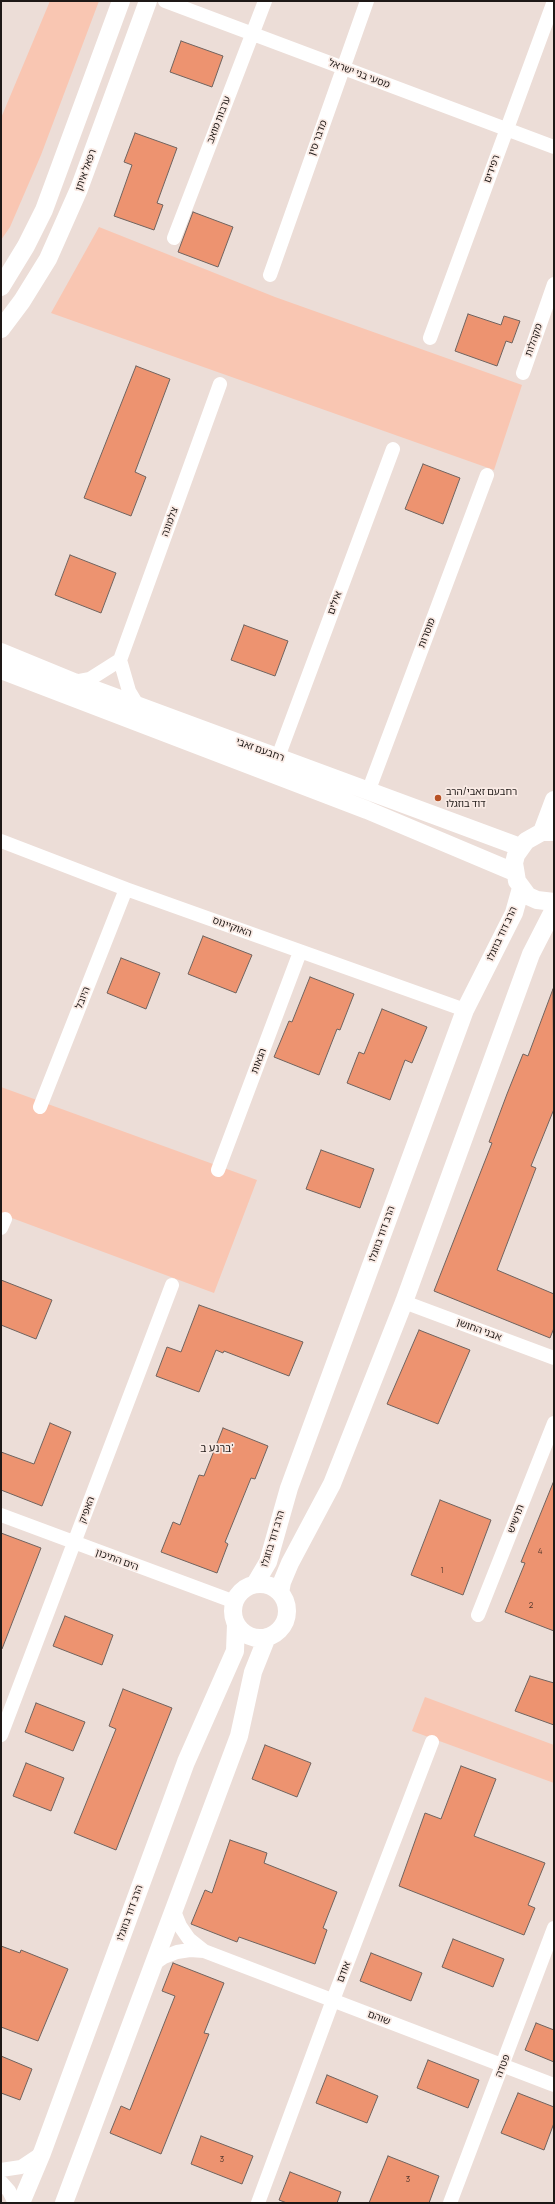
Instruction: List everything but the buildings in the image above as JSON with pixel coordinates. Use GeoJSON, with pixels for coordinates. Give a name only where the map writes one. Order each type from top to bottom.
{"type":"FeatureCollection","features":[{"type":"Feature","properties":{"kind":"street"},"geometry":{"type":"LineString","coordinates":[[1,287],[26,246],[44,210],[121,1]]}},
{"type":"Feature","properties":{"kind":"street","name":"רפאל איתן"},"geometry":{"type":"LineString","coordinates":[[1,329],[22,301],[48,259],[79,189],[148,1]]}},
{"type":"Feature","properties":{"kind":"street","name":"מסעי בני ישראל"},"geometry":{"type":"LineString","coordinates":[[165,1],[554,147]]}},
{"type":"Feature","properties":{"kind":"street","name":"ערבות מואב"},"geometry":{"type":"LineString","coordinates":[[174,238],[265,1]]}},
{"type":"Feature","properties":{"kind":"street","name":"מדבר סין"},"geometry":{"type":"LineString","coordinates":[[270,275],[367,1]]}},
{"type":"Feature","properties":{"kind":"street","name":"רפידים"},"geometry":{"type":"LineString","coordinates":[[430,338],[554,1]]}},
{"type":"Feature","properties":{"kind":"street","name":"מקהלות"},"geometry":{"type":"LineString","coordinates":[[523,373],[554,284]]}},
{"type":"Feature","properties":{"kind":"street","name":"צלמונה"},"geometry":{"type":"LineString","coordinates":[[120,660],[220,384]]}},
{"type":"Feature","properties":{"kind":"street","name":"אילים"},"geometry":{"type":"LineString","coordinates":[[278,756],[393,449]]}},
{"type":"Feature","properties":{"kind":"street","name":"מוסרות"},"geometry":{"type":"LineString","coordinates":[[368,792],[487,475]]}},
{"type":"Feature","properties":{"kind":"street","name":"רחבעם זאבי"},"geometry":{"type":"LineString","coordinates":[[1,652],[74,682],[278,756],[368,792],[520,847]]}},
{"type":"Feature","properties":{"kind":"street"},"geometry":{"type":"LineString","coordinates":[[74,682],[90,679],[120,660],[129,691],[138,706]]}},
{"type":"Feature","properties":{"kind":"street","name":"רחבעם זאבי"},"geometry":{"type":"LineString","coordinates":[[1,670],[367,810],[517,880],[528,896],[537,900],[554,902]]}},
{"type":"Feature","properties":{"kind":"street"},"geometry":{"type":"LineString","coordinates":[[520,847],[532,836],[548,832],[554,800]]}},
{"type":"Feature","properties":{"kind":"street","name":"האוקיינוס"},"geometry":{"type":"LineString","coordinates":[[1,841],[126,889],[465,1010]]}},
{"type":"Feature","properties":{"kind":"street","name":"הרב דוד בוזגלו"},"geometry":{"type":"LineString","coordinates":[[255,1584],[268,1562],[296,1470],[465,1010],[514,913],[517,880],[516,855],[520,847]]}},
{"type":"Feature","properties":{"kind":"street","name":"היובל"},"geometry":{"type":"LineString","coordinates":[[40,1107],[126,889]]}},
{"type":"Feature","properties":{"kind":"street"},"geometry":{"type":"LineString","coordinates":[[280,1593],[282,1582],[290,1563],[332,1484],[404,1302],[531,954],[554,909]]}},
{"type":"Feature","properties":{"kind":"street","name":"הגאות"},"geometry":{"type":"LineString","coordinates":[[218,1170],[300,952]]}},
{"type":"Feature","properties":{"kind":"street","name":"האפיק"},"geometry":{"type":"LineString","coordinates":[[1,1736],[172,1285]]}},
{"type":"Feature","properties":{"kind":"street","name":"אבני החושן"},"geometry":{"type":"LineString","coordinates":[[404,1302],[554,1358]]}},
{"type":"Feature","properties":{"kind":"street","name":"תרשיש"},"geometry":{"type":"LineString","coordinates":[[478,1615],[554,1423]]}},
{"type":"Feature","properties":{"kind":"street","name":"הים התיכון"},"geometry":{"type":"LineString","coordinates":[[1,1515],[74,1544],[234,1602]]}},
{"type":"Feature","properties":{"kind":"street"},"geometry":{"type":"LineString","coordinates":[[255,1584],[273,1587],[280,1593],[286,1605],[286,1618],[282,1627],[276,1633],[267,1637],[249,1636],[236,1624],[234,1616],[234,1602],[240,1592],[255,1584]]}},
{"type":"Feature","properties":{"kind":"street","name":"הרב דוד בוזגלו"},"geometry":{"type":"LineString","coordinates":[[21,2203],[42,2153],[186,1762],[236,1650],[236,1624]]}},
{"type":"Feature","properties":{"kind":"street"},"geometry":{"type":"LineString","coordinates":[[64,2203],[239,1736],[253,1672],[267,1637]]}},
{"type":"Feature","properties":{"kind":"street","name":"אודם"},"geometry":{"type":"LineString","coordinates":[[258,2203],[333,2000],[432,1742]]}},
{"type":"Feature","properties":{"kind":"street","name":"שוהם"},"geometry":{"type":"LineString","coordinates":[[174,1909],[180,1926],[189,1939],[204,1951]]}},
{"type":"Feature","properties":{"kind":"street","name":"פטדה"},"geometry":{"type":"LineString","coordinates":[[450,2203],[554,1928]]}},
{"type":"Feature","properties":{"kind":"street","name":"שוהם"},"geometry":{"type":"LineString","coordinates":[[152,1965],[164,1957],[177,1952],[190,1950],[204,1951],[554,2085]]}},
{"type":"Feature","properties":{"kind":"street"},"geometry":{"type":"LineString","coordinates":[[1,2170],[21,2167],[42,2153]]}},
{"type":"Feature","properties":{"kind":"street"},"geometry":{"type":"LineString","coordinates":[[1,2182],[9,2191],[15,2203]]}},
{"type":"Feature","properties":{"kind":"shaded area"},"geometry":{"type":"Polygon","coordinates":[[[50,1],[99,1],[41,155],[10,227],[1,240],[1,118],[50,1]]]}},
{"type":"Feature","properties":{"kind":"shaded area"},"geometry":{"type":"Polygon","coordinates":[[[99,227],[275,297],[522,385],[494,470],[51,313],[99,227]]]}},
{"type":"Feature","properties":{"kind":"shaded area"},"geometry":{"type":"Polygon","coordinates":[[[1,1087],[257,1180],[214,1293],[1,1214],[1,1087]]]}},
{"type":"Feature","properties":{"kind":"shaded area"},"geometry":{"type":"Polygon","coordinates":[[[425,1697],[554,1745],[554,1783],[412,1731],[425,1697]]]}},
{"type":"Feature","properties":{"kind":"place","name":"רחבעם זאבי/הרב דוד בוזגלו"},"geometry":{"type":"Point","coordinates":[438,798]}},
{"type":"Feature","properties":{"kind":"district","name":"ברנע ב'"},"geometry":{"type":"Point","coordinates":[217,1449]}}]}
